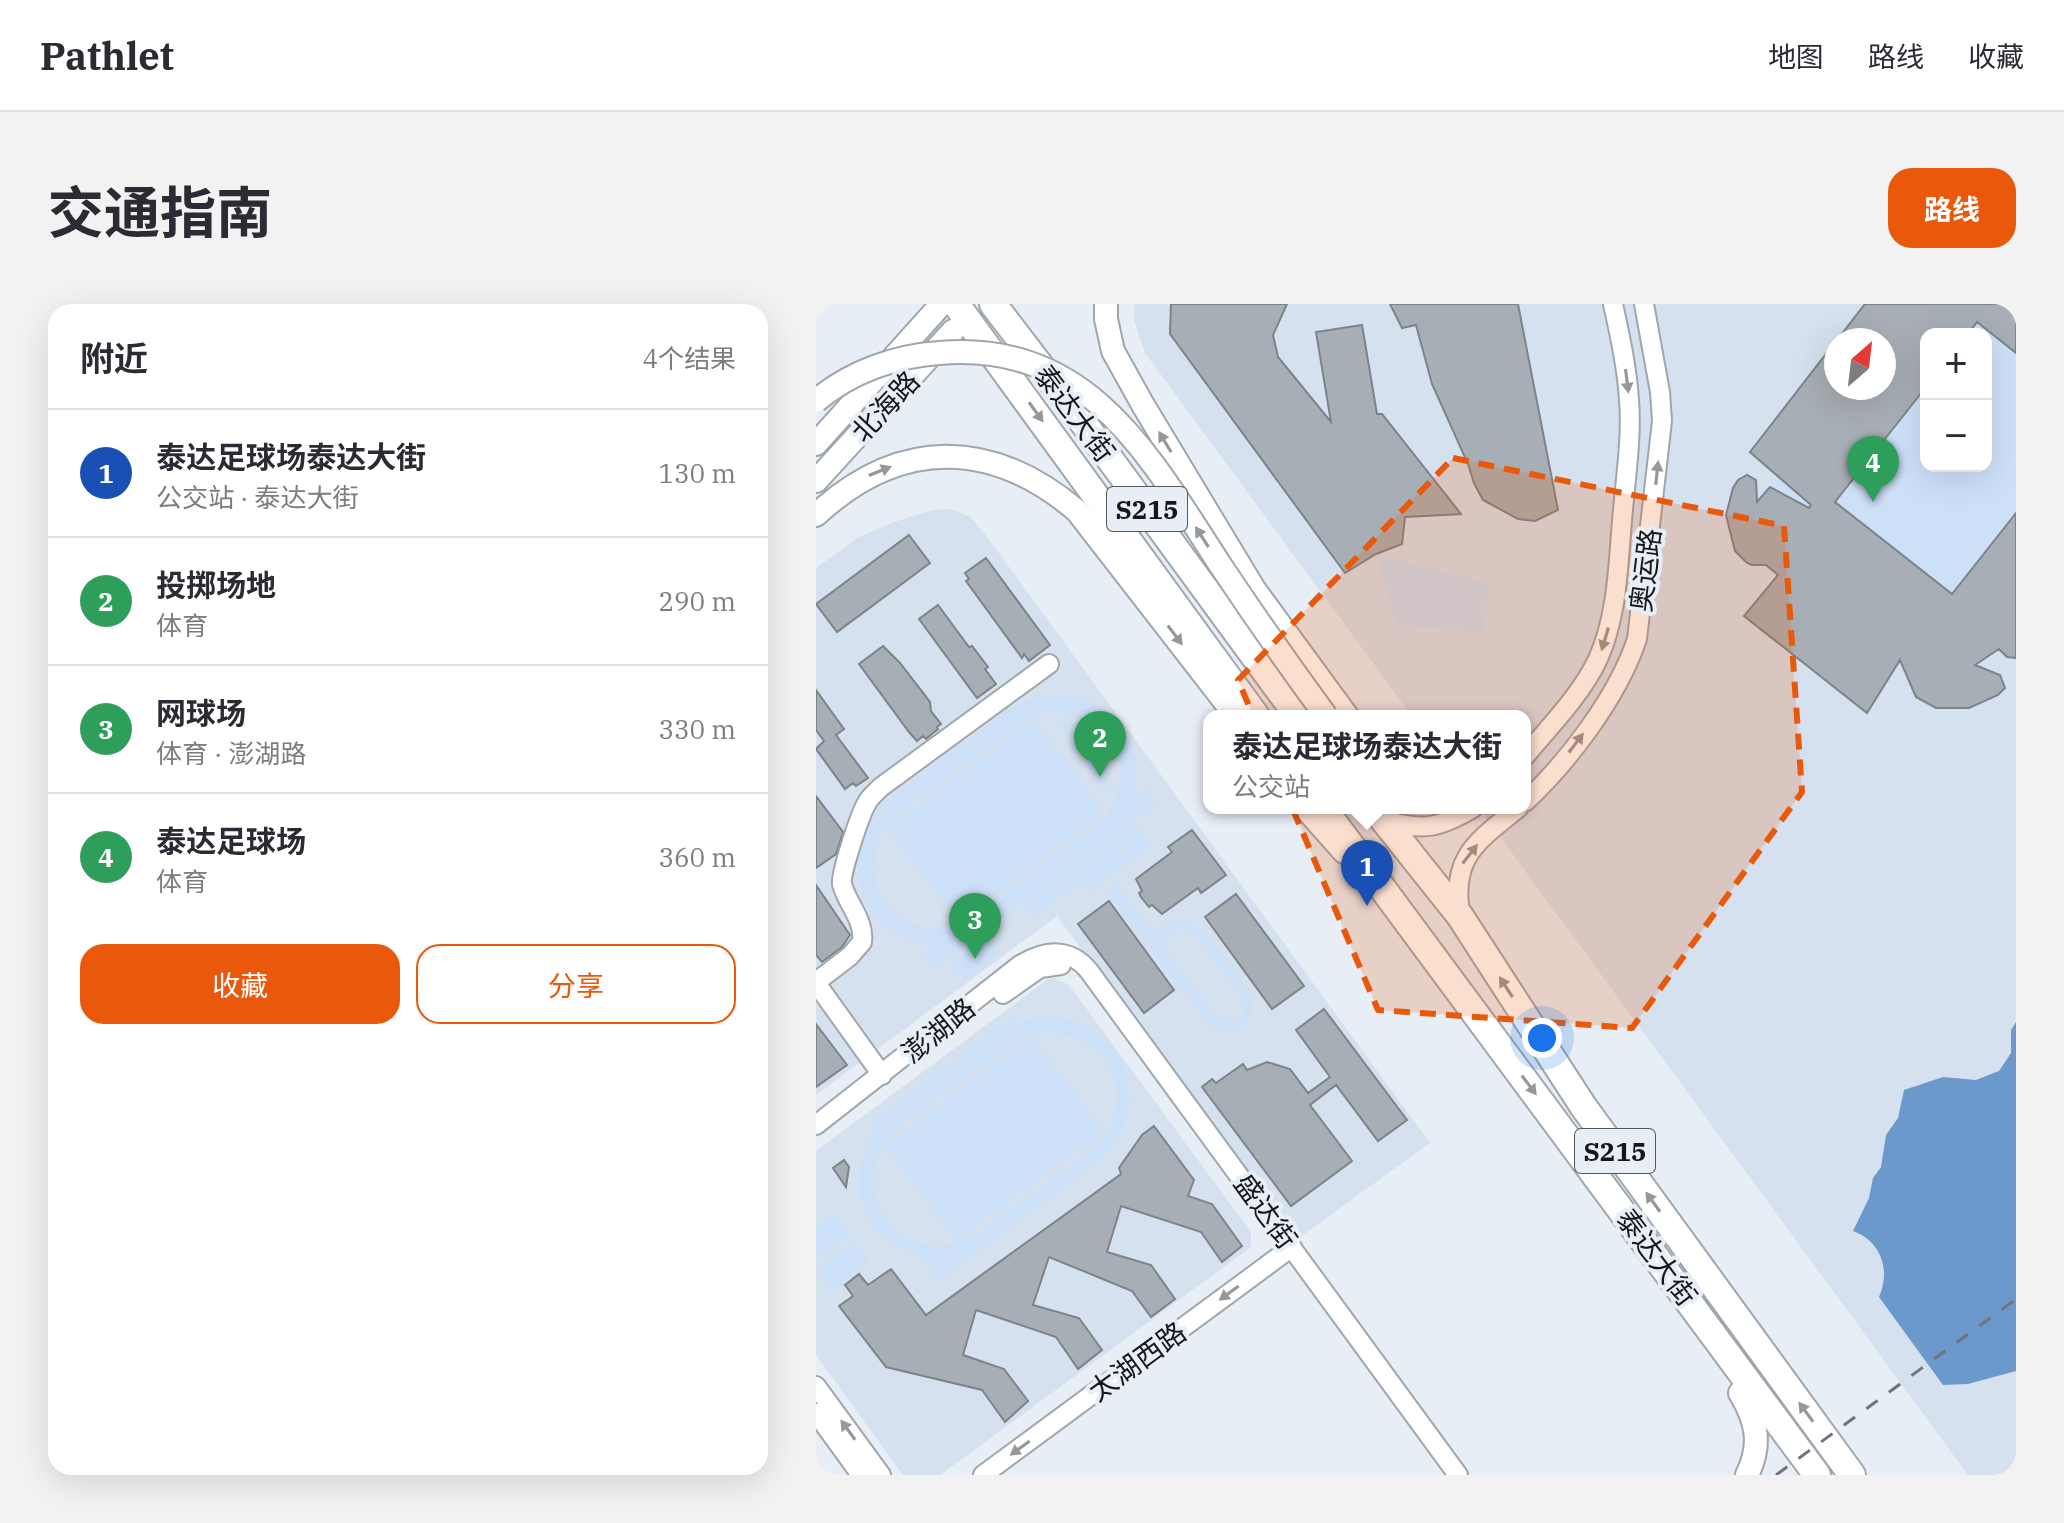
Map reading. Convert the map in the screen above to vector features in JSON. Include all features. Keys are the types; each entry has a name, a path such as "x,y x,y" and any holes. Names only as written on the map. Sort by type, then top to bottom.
{"highway":[{"name":"泰达大街","path":"993,304 1294,710"},
{"name":"泰达大街","path":"947,306 1251,710"},
{"name":"泰达大街","path":"1327,814 1817,1475"},
{"name":"泰达大街","path":"1383,814 1460,916 1583,1106 1852,1475"},
{"path":"1652,1251 1682,1312 1740,1393"}],"main road":[{"path":"1106,304 1113,351 1143,405 1254,589 1343,710"},
{"name":"北海路","path":"816,444 947,306"},
{"name":"北海路","path":"816,481 953,331"},
{"path":"816,401 846,380 880,365 921,354 947,352 987,354 1017,360 1071,383 1113,415 1145,451 1258,623 1322,710"},
{"path":"816,515 854,483 887,467 909,461 931,457 970,458 1025,474 1077,511 1231,710"},
{"path":"1310,814 1399,911"},
{"path":"1740,1393 1757,1432 1754,1460 1747,1475"}],"street":[{"name":"奥运路","path":"1531,749 1572,699 1596,663 1612,615 1629,414 1624,359 1613,304"},
{"name":"奥运路","path":"1531,795 1577,743 1599,711 1629,661 1637,639 1662,421 1658,378 1644,304"},
{"path":"882,1075 816,982 850,956 862,942 861,925 841,880 845,860 867,802 881,787 1049,664"},
{"path":"1388,814 1420,828 1441,825 1462,814"},
{"path":"1460,916 1457,894 1464,858 1512,814"},
{"name":"澎湖路","path":"816,1125 1020,965 1043,954 1065,959"},
{"name":"澎湖路","path":"816,1140 1017,982 1040,968 1065,959"},
{"name":"盛达街","path":"1065,959 1458,1475"},
{"name":"盛达街","path":"1289,1250 1448,1475"},
{"name":"太湖西路","path":"983,1475 1289,1250"},
{"path":"816,1386 881,1475"},
{"path":"816,1413 861,1475"}],"highlighted area":[{"path":"1453,458 1784,526 1802,792 1632,1028 1378,1010 1238,680"}],"shaded area":[{"path":"1135,304 2016,304 2016,1475 1968,1475 1483,814 1531,814 1531,710 1408,710 1145,353 1134,321"},
{"path":"1865,304 2016,304 2016,658 2007,657 1999,649 1985,658 1985,668 2000,675 2005,688 1975,706 1951,709 1928,704 1918,698 1909,682 1907,651 1867,713 1744,616 1777,575 1766,565 1753,565 1742,560 1730,538 1729,508 1738,483 1747,475 1756,480 1757,489 1768,489 1778,477 1750,452 1824,356 1824,400 1896,400 1896,328 1846,328"},
{"path":"951,509 969,516 985,534 1430,1143 1296,1240 1057,916 816,1095 816,568 857,538 894,522 933,510"},
{"path":"1376,554 1488,582 1484,633 1397,625"},
{"path":"1067,694 1085,699 1113,717 1131,744 1137,777 1135,795 1147,788 1158,803 932,970 921,955 932,946 885,928 869,909 860,890 856,861 867,823 886,801 1015,706 1035,697","holes":["1040,713 1083,719 1099,728 1111,741 1118,757 1120,775 1116,795 1106,817 965,922 949,927 925,927 901,917 890,908 877,886 875,860 882,835 893,819 1022,722"]},
{"path":"1035,719 1104,812 957,921 888,828"},
{"path":"1058,722 1090,737 1075,754"},
{"path":"1102,755 1108,790 1082,764"},
{"path":"1135,823 1153,846 1134,860 1117,837"},
{"path":"1114,839 1131,862 1090,892 1073,869"},
{"path":"1071,870 1080,882 1032,918 1023,905"},
{"path":"1117,884 1157,937 1167,922 1179,918 1206,936 1249,994 1252,1004 1248,1020 1235,1030 1227,1031 1209,1025 1108,891","holes":["1184,928 1194,934 1242,998 1243,1013 1234,1021 1226,1022 1215,1016 1168,953 1167,940 1175,929"]},
{"path":"986,937 999,954 964,980 951,963"},
{"path":"1056,978 1069,985 1251,1232 1251,1247 940,1475 903,1475 816,1355 816,1151 1048,979"},
{"path":"1014,1015 1018,1021 874,1127 870,1122"},
{"path":"1048,1016 1075,1021 1097,1033 1114,1049 1125,1069 1130,1092 1128,1115 1118,1138 1101,1160 938,1282 919,1257 886,1239 872,1223 860,1194 859,1179 865,1149 882,1123 1016,1025","holes":["1045,1033 1069,1037 1089,1046 1104,1059 1114,1076 1118,1094 1115,1113 1106,1133 1089,1152 964,1241 933,1246 911,1241 894,1229 882,1212 875,1192 874,1170 881,1149 895,1129 1016,1041"]},
{"path":"1032,1036 1104,1131 956,1241 884,1145"},
{"path":"834,1213 850,1234 816,1259 816,1227"},
{"path":"854,1241 870,1261 831,1290 816,1269"}],"water":[{"path":"2016,1022 2016,1371 1968,1384 1943,1385 1879,1297 1884,1277 1877,1249 1853,1231 1869,1198 1873,1178 1881,1167 1886,1135 1898,1118 1904,1090 1943,1077 1976,1080 1999,1071 2011,1053 2011,1030"}],"building":[{"path":"1171,304 1287,304 1273,335 1278,357 1331,422 1316,332 1362,325 1377,414 1382,414 1461,514 1405,517 1402,544 1376,554 1345,573 1170,334"},
{"path":"1390,304 1518,304 1558,510 1535,521 1518,519 1483,500 1432,384 1416,325 1402,328"},
{"path":"1865,304 2016,304 2016,353 1992,334 1992,328 1985,328 1977,322 1972,328 1920,328 1920,395 1835,502 1952,594 2016,513 2016,658 2007,657 1999,649 1975,665 2000,675 2005,688 1998,695 1969,708 1936,708 1916,697 1900,660 1867,713 1744,616 1778,575 1766,565 1747,563 1735,551 1726,515 1733,488 1738,480 1747,475 1756,480 1757,502 1770,487 1809,508 1811,505 1750,452 1824,356 1824,400 1896,400 1896,328 1846,328"},
{"path":"909,535 930,563 837,632 816,604"},
{"path":"986,558 1050,645 1029,661 1024,654 1022,658 966,581 969,579 965,573"},
{"path":"938,605 988,667 985,669 996,684 977,698 919,619"},
{"path":"883,646 930,702 931,711 941,724 926,739 923,736 917,741 859,664"},
{"path":"816,690 844,729 836,735 868,778 856,786 853,783 845,789 816,749 824,741 816,730"},
{"path":"816,796 843,832 836,854 816,868"},
{"path":"1192,830 1226,875 1201,893 1198,888 1162,914 1152,905 1149,907 1141,897 1139,893 1142,891 1136,879 1172,852 1168,847"},
{"path":"816,885 850,935 842,947 822,962 816,955"},
{"path":"1236,894 1304,986 1272,1009 1205,917"},
{"path":"1109,901 1174,990 1144,1013 1078,924"},
{"path":"1324,1009 1407,1120 1378,1141 1336,1085 1310,1105 1352,1161 1291,1206 1202,1087 1212,1079 1216,1083 1243,1064 1247,1070 1267,1062 1290,1069 1308,1093 1330,1077 1296,1030"},
{"path":"816,1024 847,1065 816,1087"},
{"path":"1154,1126 1194,1180 1188,1196 1212,1204 1242,1246 1222,1262 1201,1232 1121,1206 1107,1252 1151,1265 1175,1299 1151,1317 1132,1291 1049,1257 1033,1305 1079,1318 1102,1350 1078,1369 1056,1337 976,1310 963,1355 1004,1369 1028,1401 1005,1422 982,1390 886,1367 839,1306 853,1296 845,1285 859,1274 868,1285 891,1269 926,1315 1121,1174 1119,1168 1142,1135"},
{"path":"844,1160 849,1167 846,1187 833,1168"}],"railway":[{"path":"1776,1475 2016,1299"}],"place":[{"name":"泰达足球场","path":"1873,502"},
{"name":"投掷场地","path":"1100,777"},
{"name":"泰达足球场泰达大街","path":"1367,906"},
{"name":"网球场","path":"975,959"}]}
